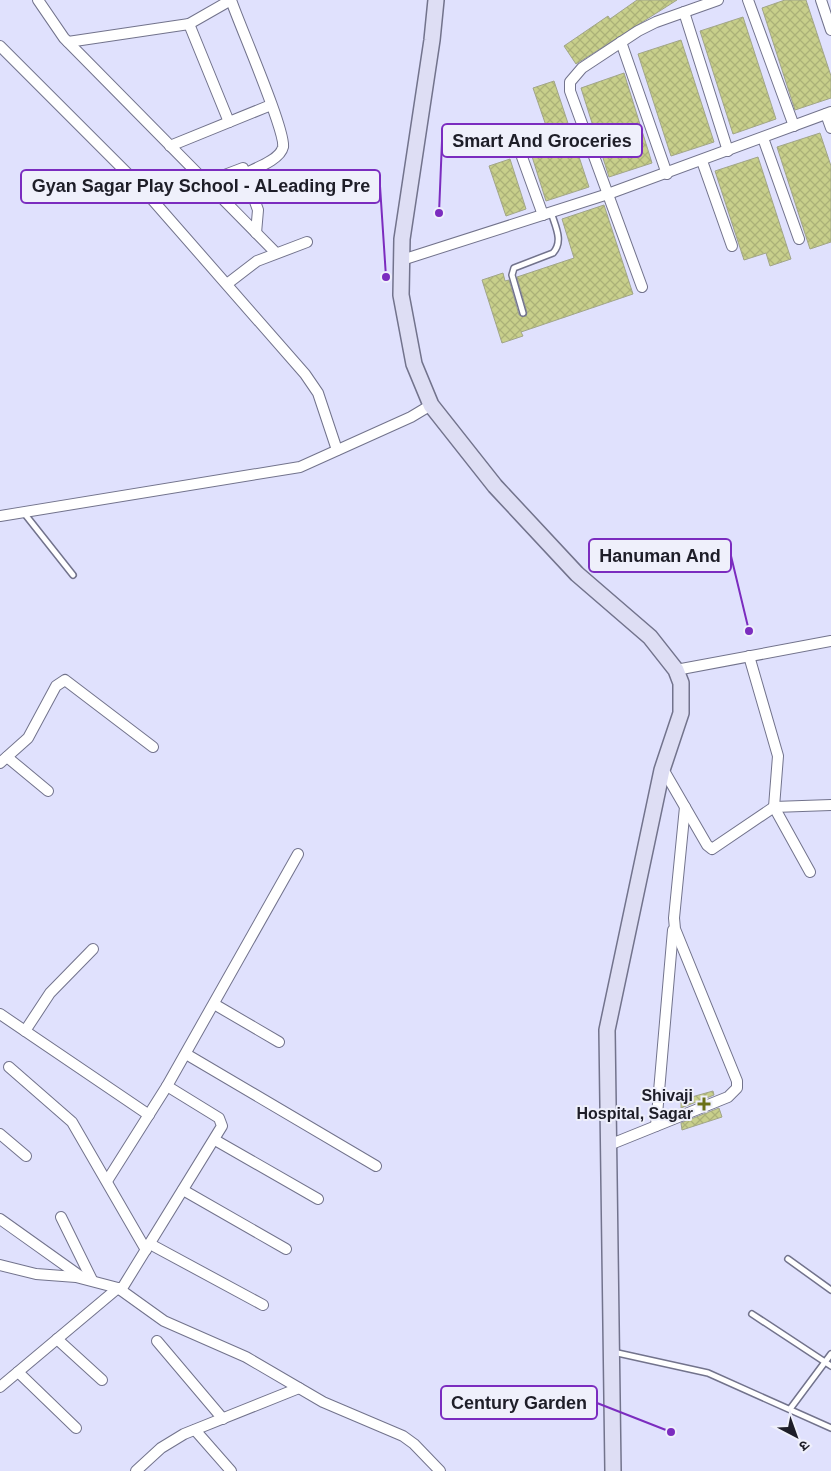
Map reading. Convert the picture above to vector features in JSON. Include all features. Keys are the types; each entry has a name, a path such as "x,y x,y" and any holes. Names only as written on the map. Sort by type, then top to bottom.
{"main road":[{"path":"436,0 432,40 402,239 401,295 414,364 431,405 495,486 577,574 650,637 676,670 681,683 681,714 663,769 607,1030 614,1471"}],"street":[{"path":"38,0 48,17 68,42 276,253"},
{"path":"68,42 189,24 231,0 271,105 283,148 276,157 246,173"},
{"path":"642,287 570,91 570,82 582,68 656,22 718,0"},
{"path":"748,0 794,126"},
{"path":"821,0 831,30"},
{"path":"684,12 728,151"},
{"path":"189,24 229,122"},
{"path":"621,42 667,174"},
{"path":"0,46 143,189 313,384 337,450"},
{"path":"170,146 271,105"},
{"path":"402,260 667,174 828,113 831,128"},
{"path":"763,138 799,239"},
{"path":"522,157 547,214"},
{"path":"702,161 732,246"},
{"path":"206,182 243,168 258,210 256,233"},
{"path":"227,284 257,261 307,242"},
{"path":"0,516 292,469 411,417 431,405"},
{"path":"676,670 831,641"},
{"path":"749,656 778,756 774,807 810,872"},
{"path":"48,791 4,760 28,738 56,686 65,680 152,747"},
{"path":"663,769 707,845 712,849 774,807 831,805"},
{"path":"656,1126 685,807"},
{"path":"107,1181 186,1054 298,854"},
{"path":"608,1145 728,1097 737,1088 737,1081 679,941 674,921"},
{"path":"25,1031 50,993 93,949"},
{"path":"214,1004 279,1042"},
{"path":"0,1014 149,1115"},
{"path":"186,1054 376,1166"},
{"path":"9,1067 72,1122 148,1247 263,1305"},
{"path":"0,1387 119,1289 148,1247 215,1140 222,1126 219,1118 167,1086"},
{"path":"0,1134 26,1156"},
{"path":"215,1140 318,1199"},
{"path":"183,1190 286,1249"},
{"path":"61,1217 87,1279"},
{"path":"0,1219 87,1279"},
{"path":"0,1265 36,1274 87,1279 119,1289 159,1319 246,1357 323,1402 403,1436 414,1444 440,1471"},
{"path":"57,1339 102,1380"},
{"path":"157,1341 223,1418"},
{"path":"18,1372 76,1428"},
{"path":"136,1471 172,1440 299,1388"},
{"path":"195,1430 231,1471"}],"lane":[{"path":"523,313 512,275 514,268 554,253 558,248 560,241 547,214"},
{"path":"23,512 73,575"},
{"path":"788,1259 831,1290"},
{"path":"752,1314 831,1366"},
{"path":"612,1352 708,1373 831,1428"},
{"path":"790,1409 831,1354"}],"building":[{"path":"637,0 677,0 576,64 564,46 608,16 610,19"},
{"path":"785,0 806,0 831,76 831,98 795,110 762,8"},
{"path":"743,17 776,119 733,134 700,31"},
{"path":"681,40 714,142 671,156 638,54"},
{"path":"624,73 652,163 609,177 581,88"},
{"path":"554,81 589,187 546,201 530,150 552,143 533,88"},
{"path":"820,133 831,166 831,242 810,249 777,147"},
{"path":"758,157 791,259 770,266 766,253 744,260 715,171"},
{"path":"510,159 526,209 506,216 489,166"},
{"path":"604,205 633,294 521,332 523,336 502,343 482,280 503,273 505,281 509,280 519,315 526,316 527,312 517,277 574,258 562,219"},
{"path":"713,1091 714,1095 681,1108 681,1100"},
{"path":"719,1108 722,1117 682,1130 681,1123"}],"place":[{"name":"Smart And Groceries","path":"439,213"},
{"name":"Gyan Sagar Play School - ALeading Pre","path":"386,277"},
{"name":"Hanuman And","path":"749,631"},
{"name":"Shivaji Hospital, Sagar","path":"704,1104"},
{"name":"Century Garden","path":"671,1432"}]}
